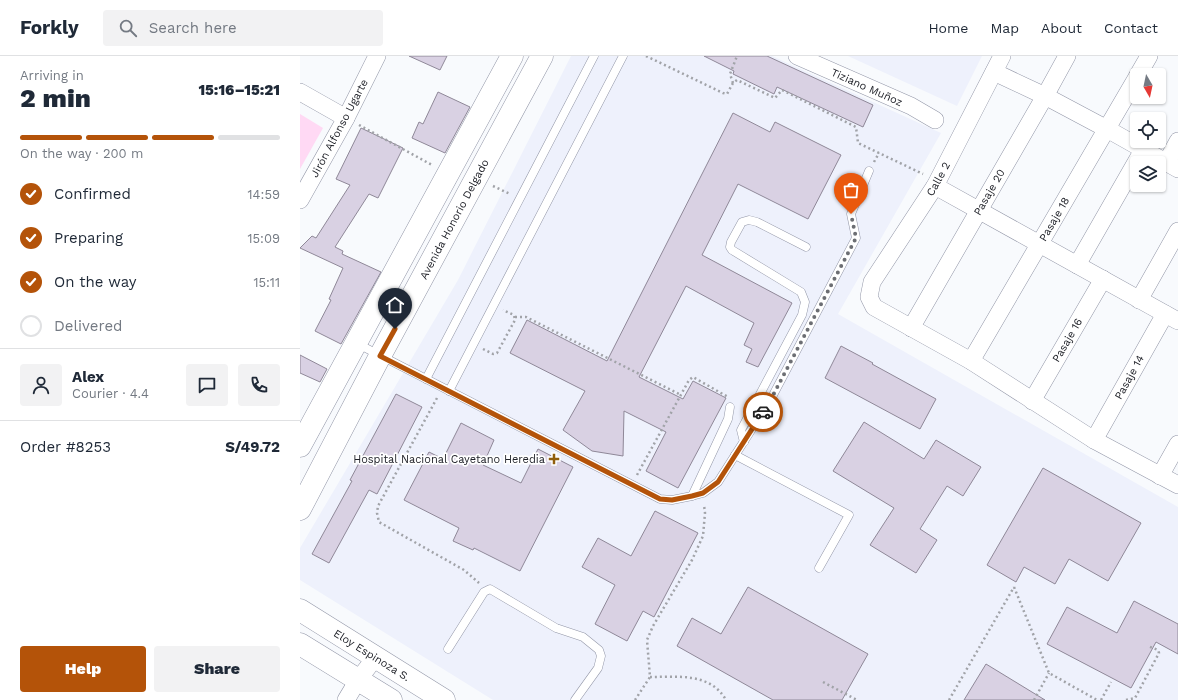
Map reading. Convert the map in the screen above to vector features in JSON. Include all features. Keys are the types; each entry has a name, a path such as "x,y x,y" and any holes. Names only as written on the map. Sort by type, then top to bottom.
{"street":[{"name":"Jirón Alfonso Ugarte","path":"300,200 346,118 377,56"},
{"path":"300,446 512,56"},
{"name":"Avenida Honorio Delgado","path":"300,509 380,356 542,56"},
{"name":"Tiziano Muñoz","path":"797,56 911,106 935,120"},
{"name":"Calle 2","path":"911,328 874,307 869,297 872,282 936,183 1002,56"},
{"name":"Pasaje 20","path":"911,328 1067,56"},
{"name":"Pasaje 18","path":"1142,68 1149,56"},
{"path":"994,72 1045,96 1172,166 1178,141"},
{"name":"Pasaje 18","path":"971,361 1130,90"},
{"path":"300,92 346,118"},
{"path":"1077,265 1143,150"},
{"path":"936,183 979,210 1171,318"},
{"path":"1139,300 1178,231"},
{"name":"Pasaje 16","path":"1032,401 1103,279"},
{"name":"Pasaje 14","path":"1094,440 1171,318"},
{"path":"911,328 971,361 1094,440 1178,486"},
{"path":"1160,476 1178,444"},
{"name":"Eloy Espinoza S.","path":"300,610 444,700"},
{"path":"300,644 391,700"},
{"path":"346,700 358,680 375,658"}],"lane":[{"path":"426,379 594,56"},
{"path":"446,390 473,344 623,56"},
{"path":"356,343 660,499 672,500 703,493 718,482 771,399 856,238 851,214 869,171"},
{"path":"744,442 741,430 802,315 805,302 801,292 732,250 730,246 731,242 742,222 749,220 757,222 806,247"},
{"path":"692,496 728,419 730,407"},
{"path":"735,455 849,515 819,568"},
{"path":"448,649 484,592 490,589 556,628 583,637 599,650 601,656 598,668 575,700"}],"path":[{"path":"646,56 723,93 727,94 733,83 737,80 775,98 782,90 856,128 858,143 936,183"},
{"path":"733,83 730,74 737,56"},
{"path":"346,118 448,174"},
{"path":"493,306 514,315 515,317 526,317 681,395"},
{"path":"473,344 493,354 497,353 515,317"},
{"path":"632,485 689,380 693,378 728,395 730,407"},
{"path":"446,390 378,506 377,513 379,522 464,570 486,590"},
{"path":"635,700 650,677 647,640 653,626 692,560 703,536 705,513 703,493"},
{"path":"949,700 1014,587 1049,673 1098,700"},
{"path":"1126,700 1135,698 1159,653 1158,650 1148,646"},
{"path":"1034,700 1049,673"},
{"path":"650,677 681,677 706,681 715,687 726,700"},
{"path":"823,682 857,700"},
{"path":"1101,700 1111,682"}],"shaded area":[{"name":"Hospital Nacional Cayetano Heredia","path":"571,56 772,56 941,133 838,314 1178,507 1178,700 493,700 300,580 300,548 458,280"},
{"path":"848,56 982,56 957,106"},
{"path":"300,114 323,128 300,169"}],"building":[{"path":"409,56 447,56 440,70"},
{"path":"704,56 767,56 873,105 863,127 777,87 774,94 733,74 734,71"},
{"path":"438,92 470,107 445,153 412,138 419,122 423,124"},
{"path":"733,113 770,132 775,122 841,155 808,219 738,184 702,255 792,303 758,367 746,362 752,349 744,345 754,323 686,286 639,377 683,399 693,381 726,398 678,488 646,471 666,432 624,411 623,456 592,451 563,430 585,391 510,353 527,320 607,361"},
{"path":"361,128 403,148 378,198 369,194 335,247 343,251 342,254 381,272 341,344 315,331 331,300 329,299 343,268 300,248 312,236 316,238 350,185 336,179"},
{"path":"841,346 936,399 920,429 825,378"},
{"path":"300,355 327,369 320,382 300,373"},
{"path":"396,394 422,407 377,494 369,490 329,563 312,554 352,481 350,480"},
{"path":"864,422 924,459 936,440 981,467 963,496 947,486 920,529 937,540 916,573 870,545 894,508 833,471"},
{"path":"461,423 494,440 483,465 521,483 538,449 573,467 520,571 474,548 473,550 453,541 459,528 404,500 429,452 443,459"},
{"path":"1043,468 1141,523 1108,581 1069,559 1055,584 1024,567 1016,582 987,565"},
{"path":"655,511 698,533 654,617 643,611 627,641 595,624 615,585 582,567 598,538 631,556"},
{"path":"748,587 868,654 842,700 773,700 677,646 692,618 721,634"},
{"path":"1134,601 1178,624 1178,654 1156,642 1131,688 1047,644 1067,607 1117,633"},
{"path":"986,664 1045,700 964,700"}],"way so far":[{"path":"763,412 856,238 851,214"}],"place":[{"name":"Hospital Nacional Cayetano Heredia","path":"554,459"}],"route":[{"path":"395,329 380,356 660,499 672,500 692,496 703,493 711,488 718,482 763,412"}]}
